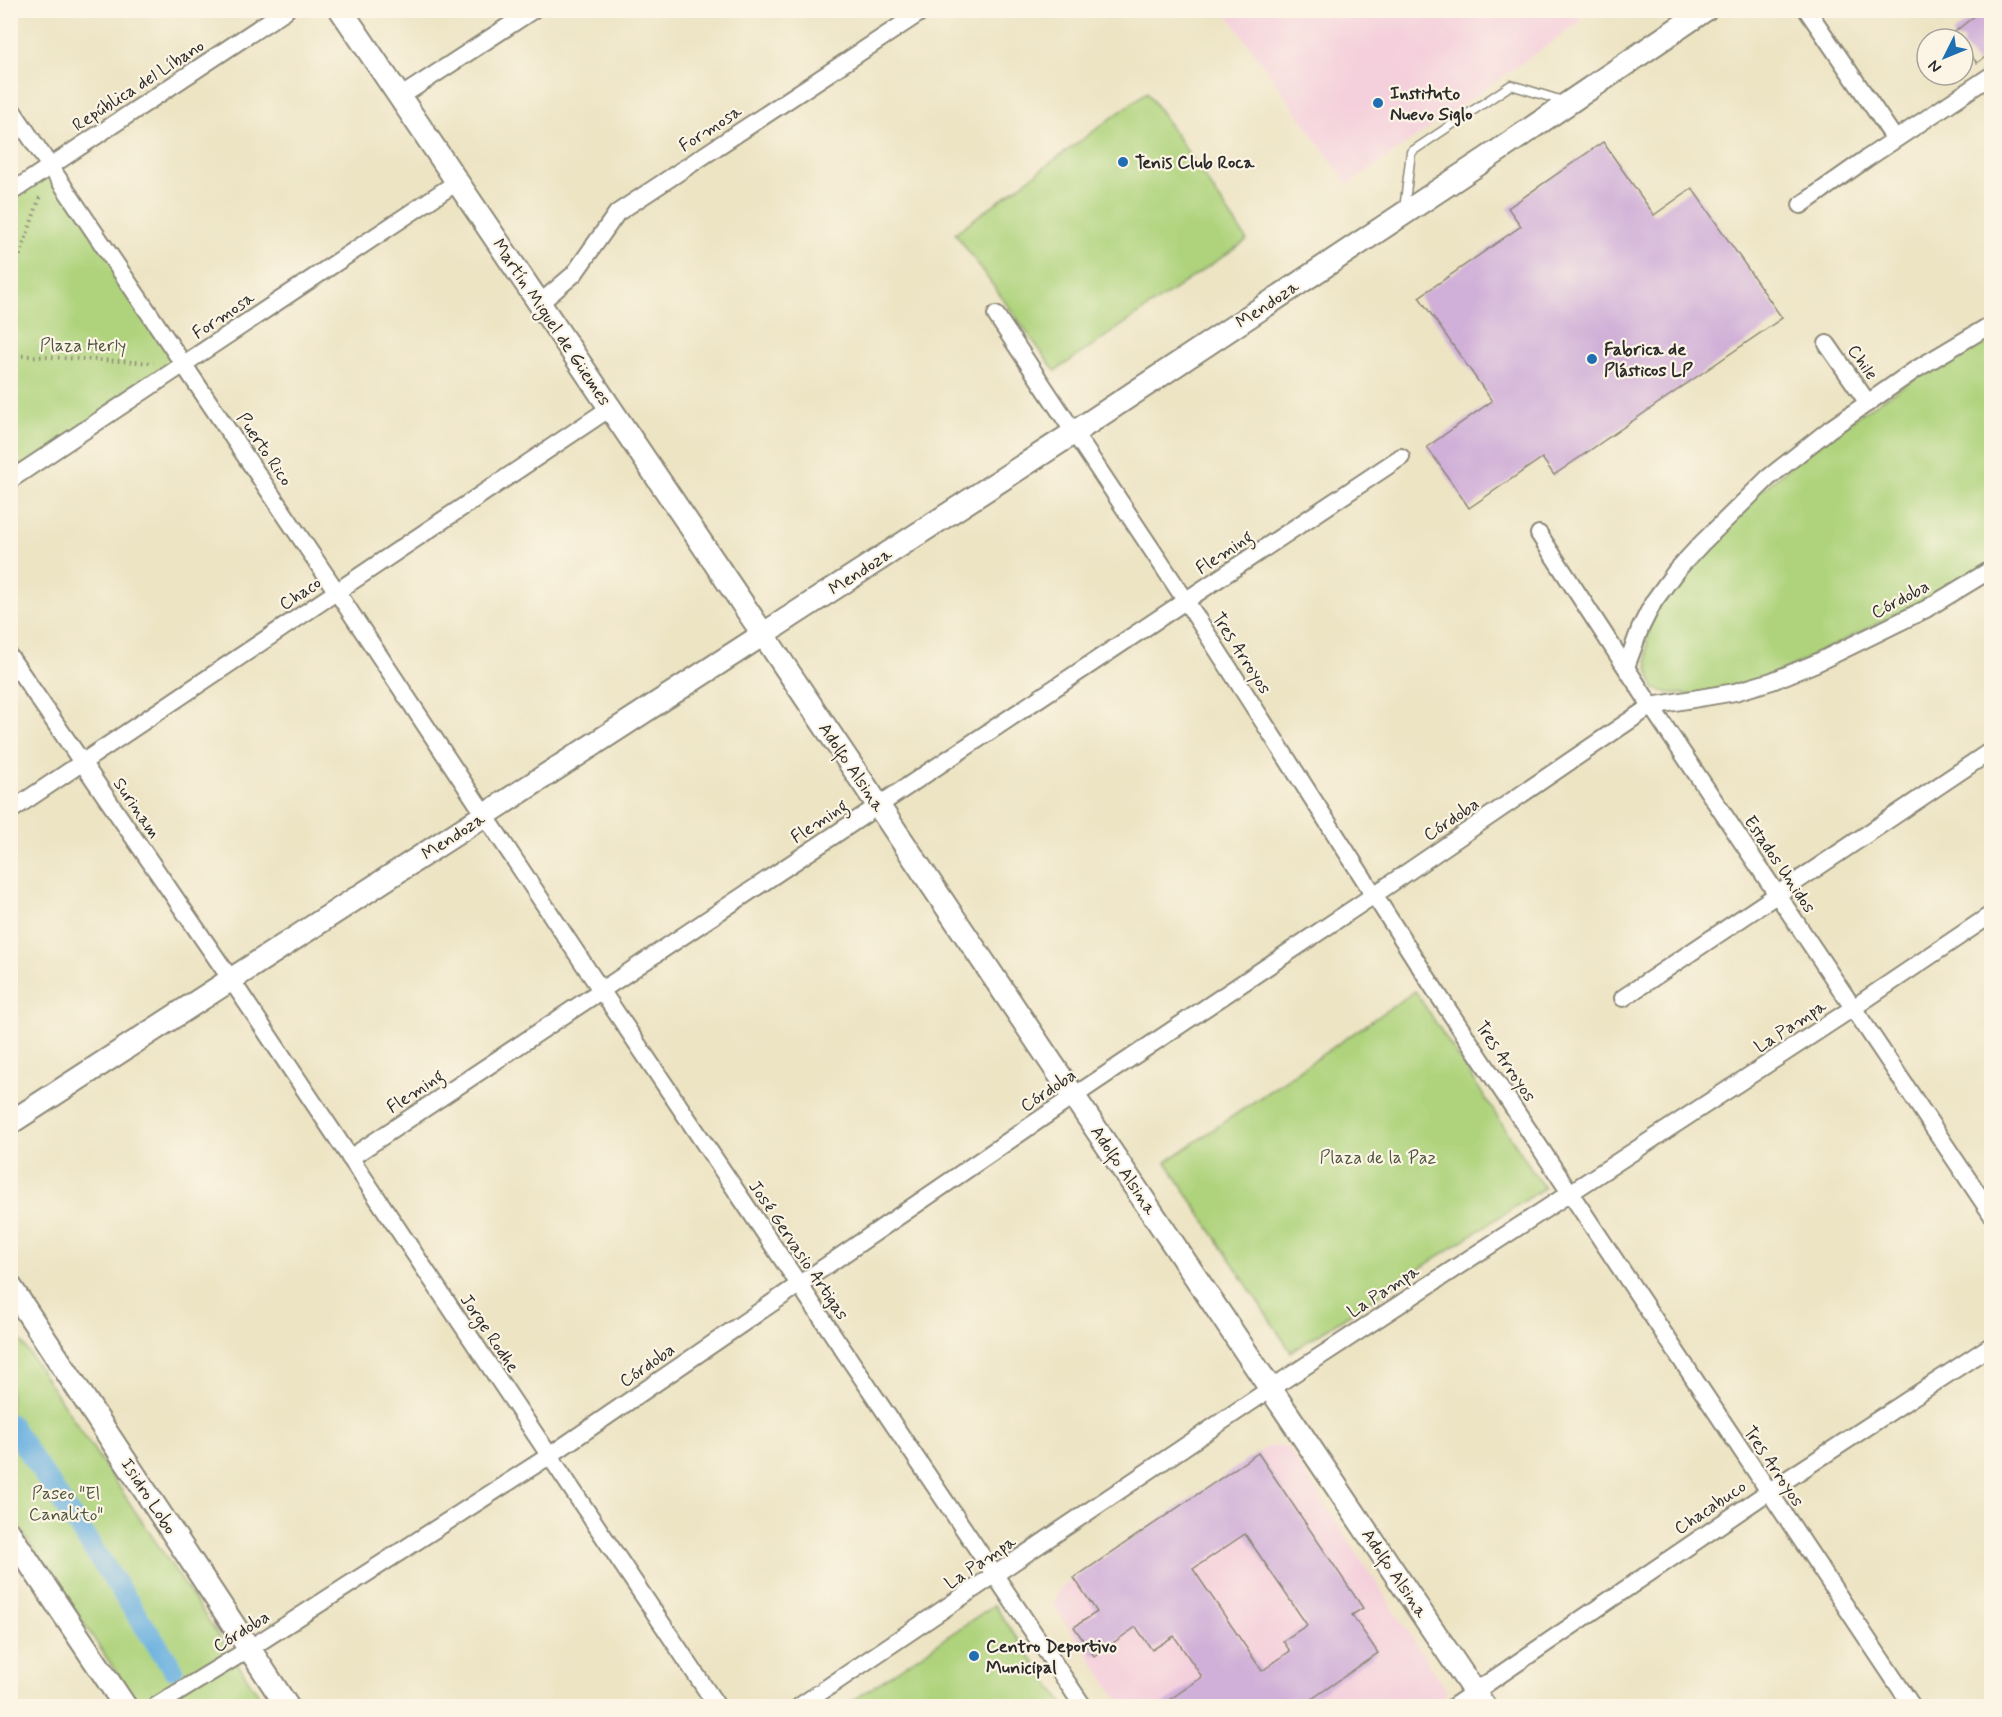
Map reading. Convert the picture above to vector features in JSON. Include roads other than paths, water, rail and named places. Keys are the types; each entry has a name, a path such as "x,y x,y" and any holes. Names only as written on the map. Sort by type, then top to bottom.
{"main road":[{"name":"Martín Miguel de Güemes","path":"341,10 763,634"},
{"name":"Mendoza","path":"10,1123 1075,432 1705,10"},
{"name":"Adolfo Alsina","path":"763,634 1479,1700"},
{"name":"Isidro Lobo","path":"10,1286 287,1707"},
{"path":"10,1534 125,1707"}],"street":[{"name":"República del Líbano","path":"10,193 286,10"},
{"path":"400,97 532,10"},
{"name":"Formosa","path":"540,303 574,274 617,213 924,10"},
{"path":"1807,10 1895,139"},
{"path":"1801,205 1992,75"},
{"name":"Puerto Rico","path":"10,107 486,814"},
{"name":"Formosa","path":"10,480 457,182"},
{"name":"Tres Arroyos","path":"996,315 1186,601 1374,896 1912,1707"},
{"path":"1626,668 1640,629 1654,601 1676,571 1768,478 1830,429 1915,370 1992,324"},
{"name":"Chile","path":"1827,344 1868,403"},
{"name":"Chaco","path":"10,811 610,408"},
{"name":"Fleming","path":"350,1158 1401,457"},
{"name":"Estados Unidos","path":"1539,534 1651,706 1992,1215"},
{"name":"Córdoba","path":"156,1707 549,1456 1074,1096 1374,896 1651,706 1736,692 1772,681 1815,663 1926,609 1990,574"},
{"name":"Surinam","path":"10,657 232,981"},
{"path":"1623,998 1992,750"},
{"name":"José Gervasio Artigas","path":"486,814 601,990 1083,1707"},
{"name":"La Pampa","path":"800,1707 1270,1389 1853,1008 1992,914"},
{"name":"Jorge Rodhe","path":"232,981 717,1707"},
{"name":"Chacabuco","path":"1454,1707 1479,1700 1768,1492 1992,1345"}],"lane":[{"path":"1403,213 1411,152 1511,85 1569,103"}],"waterway":[{"path":"10,1424 173,1669"}],"place":[{"name":"Instituto Nuevo Siglo","path":"1378,103"},
{"name":"Tenis Club Roca","path":"1123,162"},
{"name":"Fabrica de Plásticos LP","path":"1592,359"},
{"name":"Centro Deportivo Municipal","path":"974,1656"}],"park label":[{"name":"Plaza Herly","path":"83,345"},
{"name":"Plaza de la Paz","path":"1378,1157"},
{"name":"Paseo \"El Canalito\"","path":"66,1503"}]}
